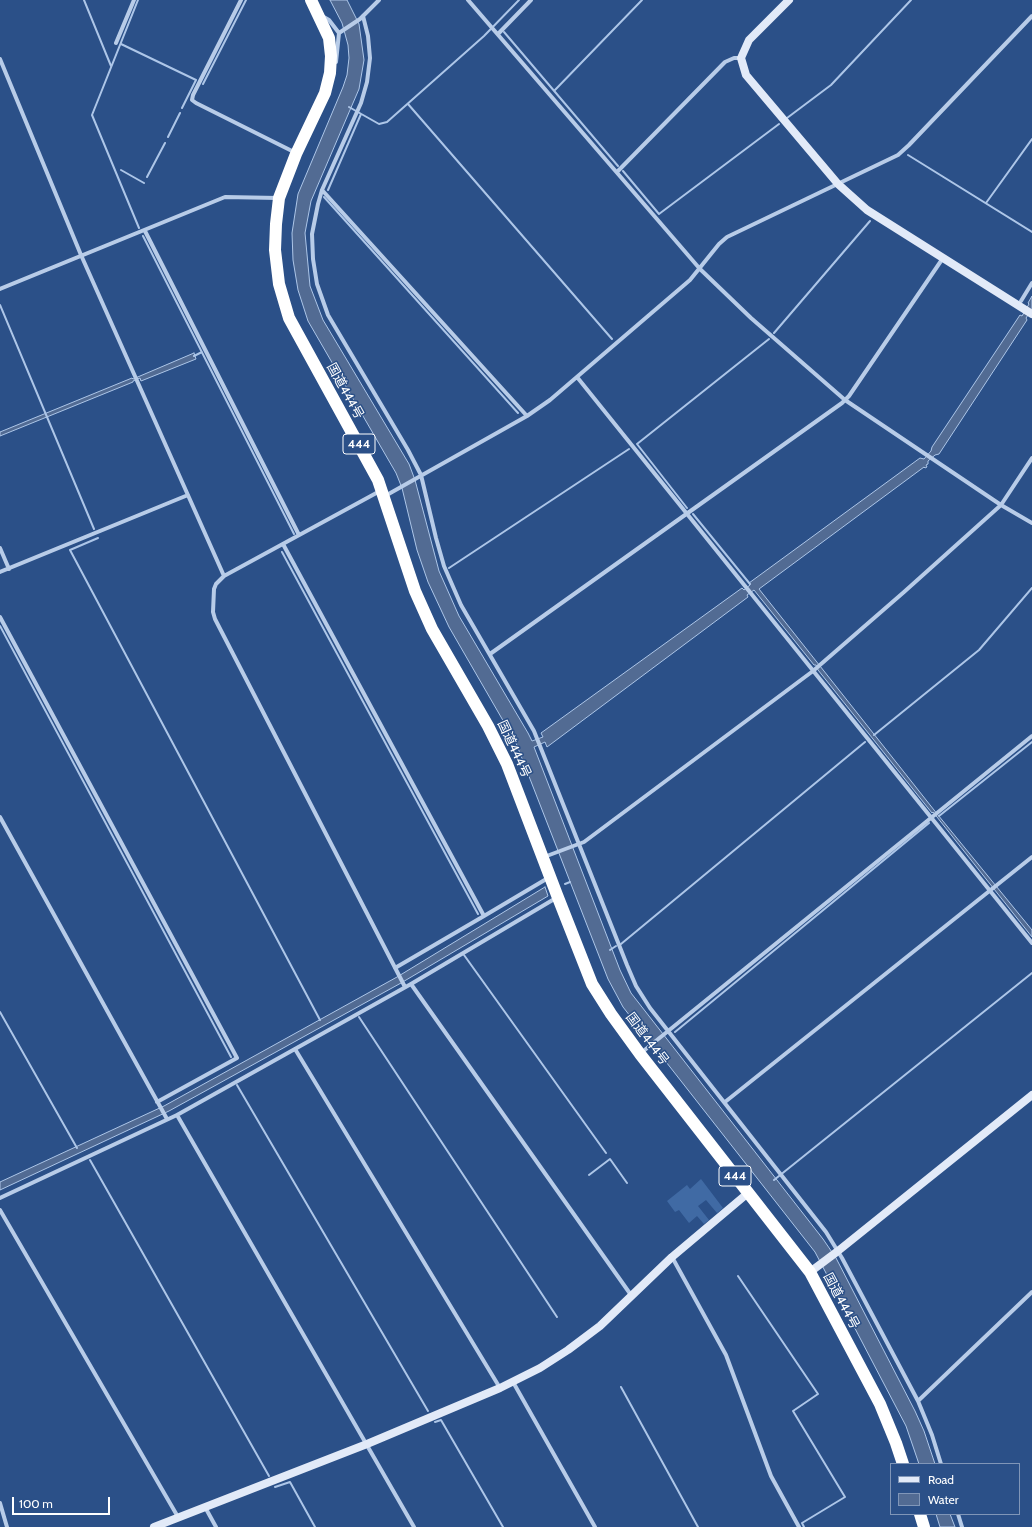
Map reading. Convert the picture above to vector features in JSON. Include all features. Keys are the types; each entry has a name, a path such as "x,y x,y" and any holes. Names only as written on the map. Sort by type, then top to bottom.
{"highway":[{"name":"国道444号","path":"311,0 328,38 331,56 330,73 325,93 296,154 279,198 275,250 279,284 289,318 378,480 415,591 432,629 488,726 549,855 551,879 592,984 611,1014 645,1050 748,1193 814,1269 880,1404 903,1463"},
{"path":"920,1515 924,1527"}],"street":[{"path":"116,44 134,0"},
{"path":"241,0 193,95 192,100 296,154"},
{"path":"330,73 336,62 340,32 362,17 378,0"},
{"path":"468,0 700,269 751,318 845,400 1001,505 1032,523"},
{"path":"498,34 532,0"},
{"path":"788,0 749,40 741,58 746,75 838,184 867,210 1022,304 1032,314"},
{"path":"318,14 329,20 340,32"},
{"path":"404,985 215,619 213,612 214,589 216,584 224,576 299,535 383,493 395,490 527,416 550,400 690,280 719,244 727,237 898,155 1032,16"},
{"path":"362,17 368,36 370,58 367,82 356,114 322,190 312,234 313,259 317,284 328,315 408,450 420,476 444,566 461,605 538,738 577,845 636,986 667,1032 725,1102 826,1232 918,1401 932,1435 941,1463"},
{"path":"617,172 725,62 734,58 741,58"},
{"path":"0,59 81,255 224,576"},
{"path":"322,190 527,416"},
{"path":"0,288 226,197 279,198"},
{"path":"145,230 299,535"},
{"path":"490,654 845,400 944,258"},
{"path":"1022,304 1032,283"},
{"path":"577,377 751,594 817,668 993,888 1032,944"},
{"path":"549,855 584,842 817,668 1001,505 1032,458"},
{"path":"0,572 188,495"},
{"path":"283,544 484,916"},
{"path":"0,548 9,569"},
{"path":"0,617 237,1058 158,1104"},
{"path":"645,1050 1032,736"},
{"path":"0,817 166,1118"},
{"path":"725,1102 1032,856"},
{"path":"395,968 551,879"},
{"path":"0,1198 166,1118 177,1115 295,1049 404,985 411,984 557,896"},
{"path":"411,984 632,1296"},
{"path":"295,1049 500,1388"},
{"path":"814,1269 1032,1095"},
{"path":"177,1115 414,1527"},
{"path":"154,1527 367,1444 500,1388 540,1368 568,1350 600,1326 672,1257 748,1193"},
{"path":"0,1210 178,1517"},
{"path":"672,1257 726,1355 771,1476 799,1527"},
{"path":"918,1401 1032,1292"},
{"path":"513,1382 595,1527"},
{"path":"0,1503 7,1527"},
{"path":"205,1507 216,1527"},
{"path":"958,1515 962,1527"}],"shaded area":[{"path":"701,1179 723,1208 717,1213 706,1200 698,1206 709,1220 704,1224 697,1216 689,1223 679,1210 675,1212 667,1201 687,1185 690,1189"}],"water":[{"path":"330,0 347,0 359,24 364,60 359,89 311,201 305,233 310,286 323,320 409,464 415,480 439,571 459,616 532,741 543,737 541,733 742,588 744,590 750,585 749,583 920,458 924,459 931,451 932,447 1020,315 1022,316 1032,296 1032,309 1026,318 1027,320 939,454 935,455 928,461 928,464 926,465 927,467 924,467 759,589 938,815 1032,930 1032,937 818,670 816,665 814,665 754,590 747,595 748,597 547,747 545,742 534,747 620,970 631,993 823,1239 836,1258 915,1411 924,1431 935,1463 919,1463 906,1426 815,1252 623,1007 608,979 516,743 449,627 428,582 417,550 402,488 396,473 308,321 298,290 293,260 292,233 298,194 347,75 349,58 348,45 342,23"},
{"path":"194,353 196,359 141,381 140,378 0,436 0,432"},
{"path":"545,887 548,896 401,983 169,1111 0,1190 0,1182 164,1106 397,977"},
{"path":"936,1515 950,1515 955,1527 940,1527"}],"waterway":[{"path":"84,0 111,66"},
{"path":"138,0 92,115 139,228"},
{"path":"203,84 246,0"},
{"path":"349,107 379,124 387,122 484,36 519,0"},
{"path":"554,91 642,0"},
{"path":"787,118 831,85 911,0"},
{"path":"504,32 618,166"},
{"path":"121,44 196,80 182,108"},
{"path":"408,104 612,339"},
{"path":"168,137 180,113"},
{"path":"328,190 361,114"},
{"path":"623,171 659,214 779,124"},
{"path":"986,203 1032,139"},
{"path":"147,177 165,143"},
{"path":"908,155 1032,232"},
{"path":"121,170 144,183"},
{"path":"324,197 518,413"},
{"path":"774,333 870,221"},
{"path":"143,236 294,534"},
{"path":"0,305 94,529"},
{"path":"687,508 637,444 769,339"},
{"path":"194,356 202,352"},
{"path":"449,568 629,449"},
{"path":"693,514 750,584"},
{"path":"98,538 70,550 320,1020"},
{"path":"282,552 478,914"},
{"path":"874,735 979,650 1032,588"},
{"path":"0,626 231,1057"},
{"path":"621,944 865,742"},
{"path":"939,816 1032,742"},
{"path":"675,1032 929,823"},
{"path":"565,884 570,882"},
{"path":"610,950 616,946"},
{"path":"464,955 606,1153"},
{"path":"774,1180 1032,973"},
{"path":"0,1012 77,1148"},
{"path":"359,1017 557,1317"},
{"path":"237,1085 428,1411"},
{"path":"589,1175 610,1159 627,1183"},
{"path":"90,1160 269,1476"},
{"path":"738,1276 818,1394 793,1411 845,1497 802,1523 804,1527"},
{"path":"621,1387 698,1527"},
{"path":"435,1422 441,1420 503,1527"},
{"path":"275,1487 290,1482 315,1527"}]}
